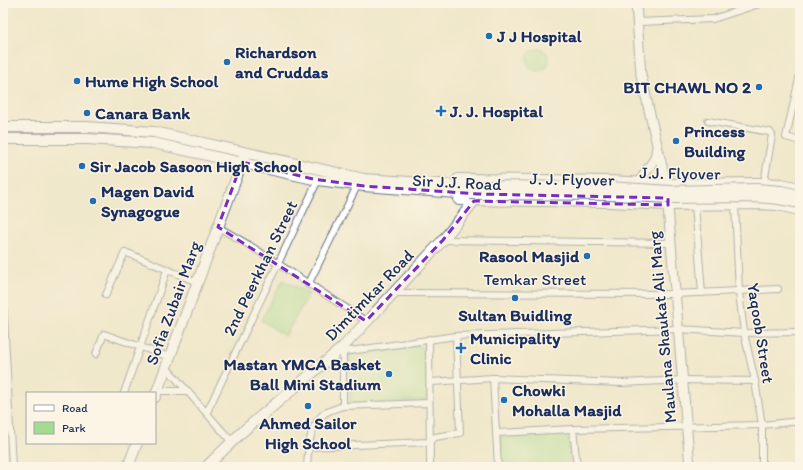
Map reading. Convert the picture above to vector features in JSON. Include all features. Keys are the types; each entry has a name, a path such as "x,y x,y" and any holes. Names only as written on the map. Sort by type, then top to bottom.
{"main road":[{"name":"Maulana Shaukat Ali Marg","path":"636,3 642,75 666,184 684,380 690,467"},
{"path":"3,127 87,127 154,132 315,168 344,173"},
{"path":"3,139 87,139 153,143 342,184"},
{"path":"639,182 655,158 658,144"},
{"name":"Sofia Zubair Marg","path":"156,394 246,152"},
{"name":"Sir J.J. Road","path":"344,173 365,172 479,180 639,182 666,184 764,183 800,188"},
{"name":"J.J. Flyover","path":"344,173 364,179 471,193 609,187 670,191 757,189 781,191 800,195"},
{"name":"Sir J.J. Road","path":"342,184 363,193 471,193 668,205 777,205 800,210"},
{"name":"J. J. Flyover","path":"342,184 471,193 609,195 670,198 756,197 780,199 800,203"},
{"name":"Dimtimkar Road","path":"206,467 232,442 343,350 366,321 395,293 443,240 471,193"},
{"path":"128,467 137,444"}],"street":[{"path":"638,22 713,19 762,3"},
{"path":"786,138 797,103 800,74"},
{"path":"708,121 770,132 772,135 786,138 800,139"},
{"path":"764,183 772,135"},
{"name":"2nd Peerkhan Street","path":"207,412 318,180"},
{"path":"308,285 355,190"},
{"name":"Yaqoob Street","path":"735,204 739,292 744,333 755,381 762,426 762,467"},
{"path":"695,205 702,293"},
{"path":"218,227 249,245 277,265 366,321"},
{"path":"443,240 671,244"},
{"path":"106,295 125,252 197,282"},
{"path":"124,392 168,270"},
{"name":"Temkar Street","path":"395,293 675,294 778,290"},
{"path":"3,298 12,467"},
{"path":"343,406 343,350 456,336 679,329 744,333 800,332"},
{"path":"96,354 104,334 140,347 168,362 188,391 232,442"},
{"path":"308,447 430,442 435,437 460,433 456,336"},
{"path":"429,339 431,382 429,404 430,467"},
{"path":"493,378 498,467"},
{"path":"431,382 458,379 493,378 622,383 684,380 755,381"},
{"path":"156,394 188,391"},
{"path":"307,467 308,447 316,423 325,413 343,406 429,404"},
{"path":"497,433 573,429 762,426 800,421"},
{"path":"573,429 577,467"}],"highlighted area":[{"path":"242,162 313,179 364,186 478,194 668,198 668,205 474,201 443,240 366,321 218,227"}],"green space":[{"path":"538,49 546,52 549,60 546,68 538,71 530,68 527,60 530,52"},
{"path":"283,280 309,294 285,336 261,320"},
{"name":"Mastan YMCA Basket Ball Mini Stadium","path":"417,345 426,351 428,357 429,383 426,400 350,405 349,351"},
{"path":"569,433 570,465 503,467 501,437"}],"place":[{"name":"J J Hospital","path":"489,36"},
{"name":"Richardson and Cruddas","path":"227,62"},
{"name":"Hume High School","path":"77,81"},
{"name":"BIT CHAWL NO 2","path":"759,87"},
{"name":"J. J. Hospital","path":"441,111"},
{"name":"Canara Bank","path":"87,113"},
{"name":"Princess Building","path":"676,141"},
{"name":"Sir Jacob Sasoon High School","path":"82,166"},
{"name":"Magen David Synagogue","path":"93,201"},
{"name":"Rasool Masjid","path":"587,256"},
{"name":"Sultan Buidling","path":"515,298"},
{"name":"Municipality Clinic","path":"461,348"},
{"name":"Mastan YMCA Basket Ball Mini Stadium","path":"389,374"},
{"name":"Chowki Mohalla Masjid","path":"504,400"},
{"name":"Ahmed Sailor High School","path":"308,406"}]}
